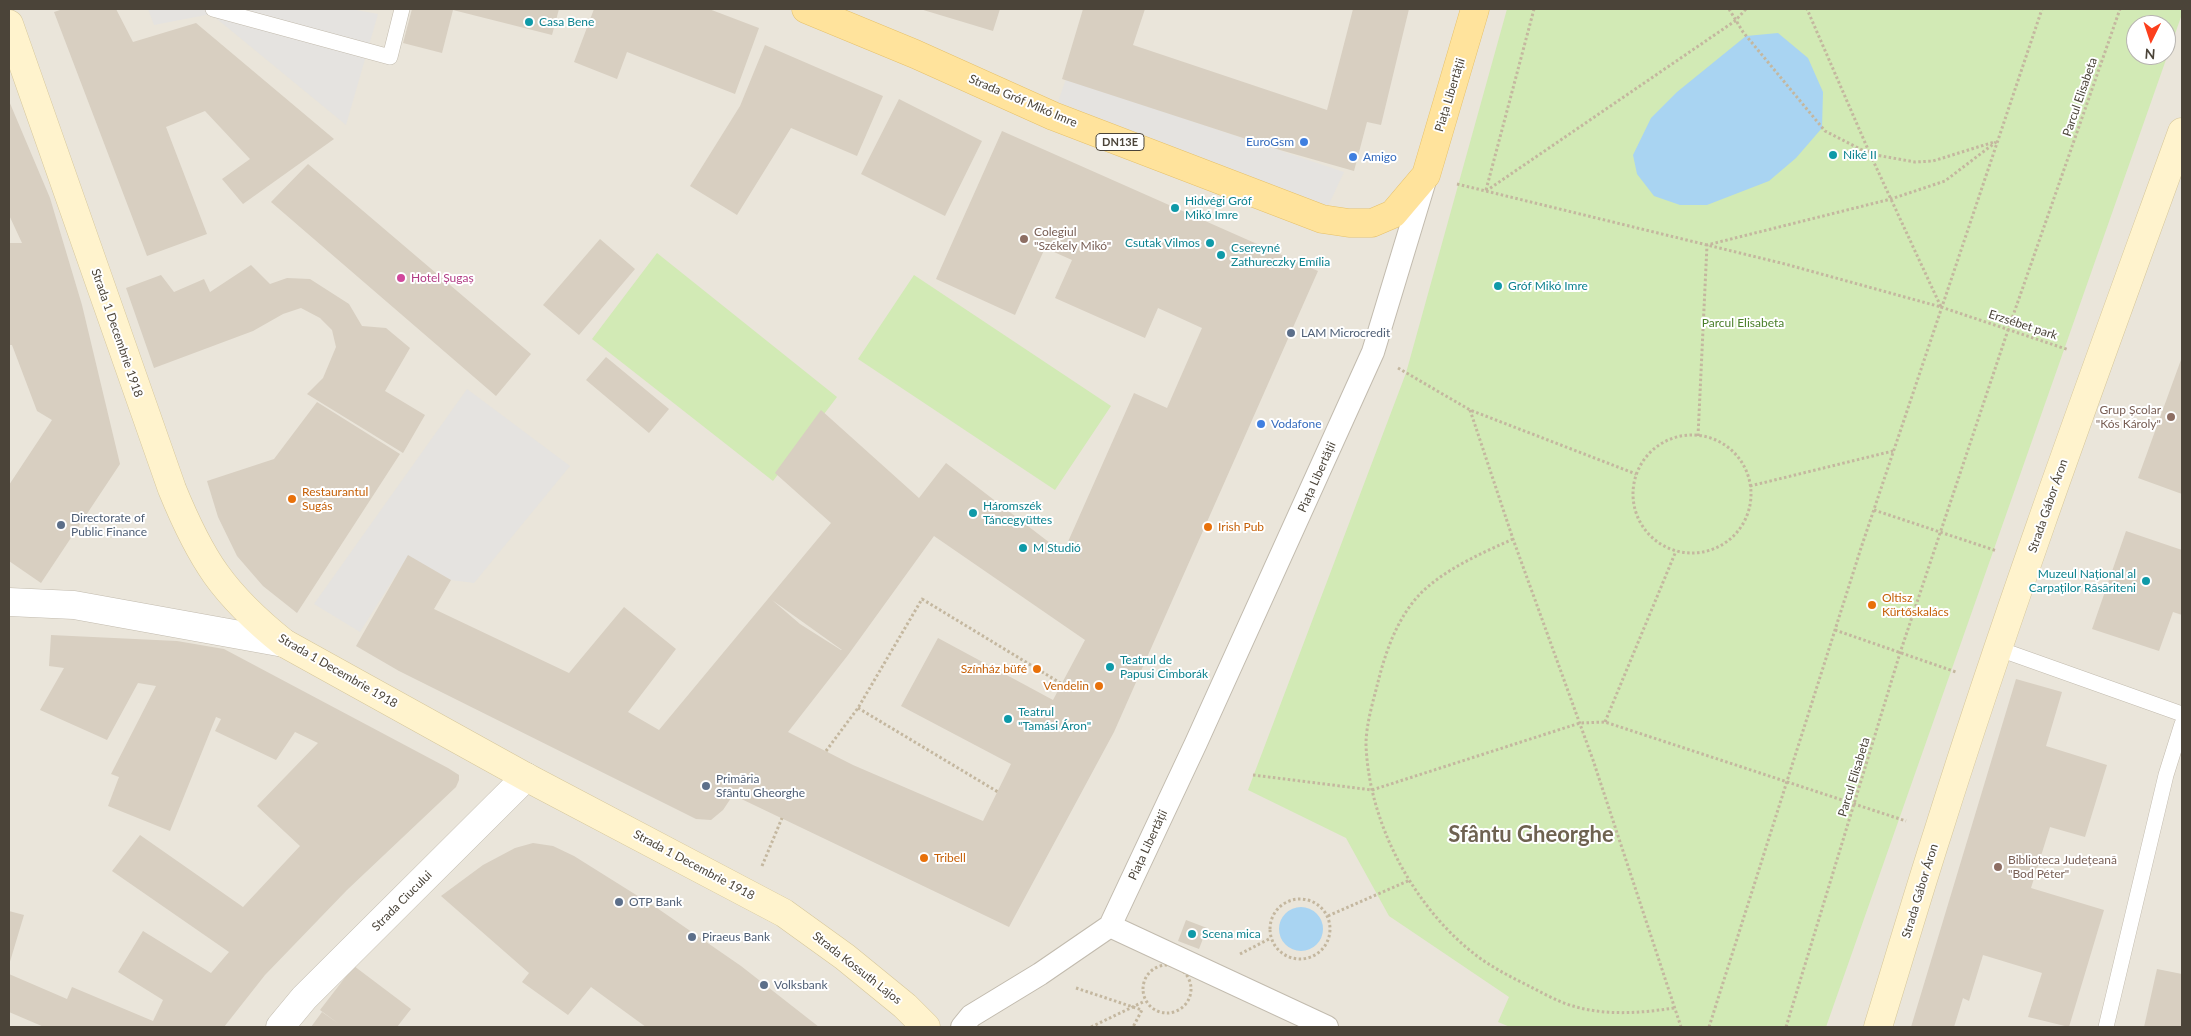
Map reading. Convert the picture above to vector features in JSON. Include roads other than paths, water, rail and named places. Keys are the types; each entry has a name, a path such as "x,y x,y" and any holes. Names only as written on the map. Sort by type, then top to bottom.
{"main road":[{"name":"Piața Libertății","path":"1426,175 1476,9"},
{"name":"Strada Gróf Mikó Imre","path":"818,11 1053,116 1322,219 1349,223 1372,223 1393,214 1426,175"},
{"name":"Strada 1 Decembrie 1918","path":"9,24 156,448 191,535 229,593 255,620 284,643 526,777 748,893 784,914"},
{"name":"Strada Gábor Áron","path":"1878,1027 1938,831 2028,561 2182,132"},
{"name":"Strada Kossuth Lajos","path":"784,914 845,957 905,1006 926,1027"}],"street":[{"name":"Piața Libertății","path":"1110,926 1196,743 1373,352 1426,175"},
{"path":"9,602 74,606 284,643"},
{"name":"Strada Ciucului","path":"280,1027 304,998 526,777"},
{"path":"962,1027 971,1016 1040,974 1110,926 1327,1027"}],"lane":[{"path":"213,9 390,57 402,9"},
{"path":"1999,649 2182,714"},
{"path":"2106,1027 2166,776 2182,724"}],"water":[{"path":"1778,33 1808,58 1823,92 1822,128 1796,158 1769,181 1707,205 1680,205 1654,196 1637,174 1633,155 1651,118 1677,92 1746,36"},
{"path":"1305,907 1317,913 1322,920 1322,938 1317,945 1310,950 1297,951 1289,948 1282,941 1279,925 1282,917 1289,910"}],"place":[{"name":"Casa Bene","path":"529,22"},
{"name":"EuroGsm","path":"1304,142"},
{"name":"Niké II","path":"1833,155"},
{"name":"Amigo","path":"1353,157"},
{"name":"Hidvégi Gróf Mikó Imre","path":"1175,208"},
{"name":"Colegiul \"Székely Mikó\"","path":"1024,239"},
{"name":"Csutak Vilmos","path":"1210,243"},
{"name":"Csereyné Zathureczky Emília","path":"1221,255"},
{"name":"Hotel Șugaș","path":"401,278"},
{"name":"Gróf Mikó Imre","path":"1498,286"},
{"name":"LAM Microcredit","path":"1291,333"},
{"name":"Grup Școlar \"Kós Károly\"","path":"2171,417"},
{"name":"Vodafone","path":"1261,424"},
{"name":"Restaurantul Sugás","path":"292,499"},
{"name":"Háromszék Táncegyüttes","path":"973,513"},
{"name":"Directorate of Public Finance","path":"61,525"},
{"name":"Irish Pub","path":"1208,527"},
{"name":"M Studió","path":"1023,548"},
{"name":"Muzeul Național al Carpaților Răsăriteni","path":"2146,581"},
{"name":"Oltisz Kürtőskalács","path":"1872,605"},
{"name":"Teatrul de Papusi Cimborák","path":"1110,667"},
{"name":"Színház büfé","path":"1037,669"},
{"name":"Vendelin","path":"1099,686"},
{"name":"Teatrul \"Tamási Áron\"","path":"1008,719"},
{"name":"Primăria Sfântu Gheorghe","path":"706,786"},
{"name":"Tribell","path":"924,858"},
{"name":"Biblioteca Județeană \"Bod Péter\"","path":"1998,867"},
{"name":"OTP Bank","path":"619,902"},
{"name":"Scena mica","path":"1192,934"},
{"name":"Piraeus Bank","path":"692,937"},
{"name":"Volksbank","path":"764,985"}],"district":[{"name":"Sfântu Gheorghe","path":"1531,835"}],"park label":[{"name":"Parcul Elisabeta","path":"1743,323"}]}
